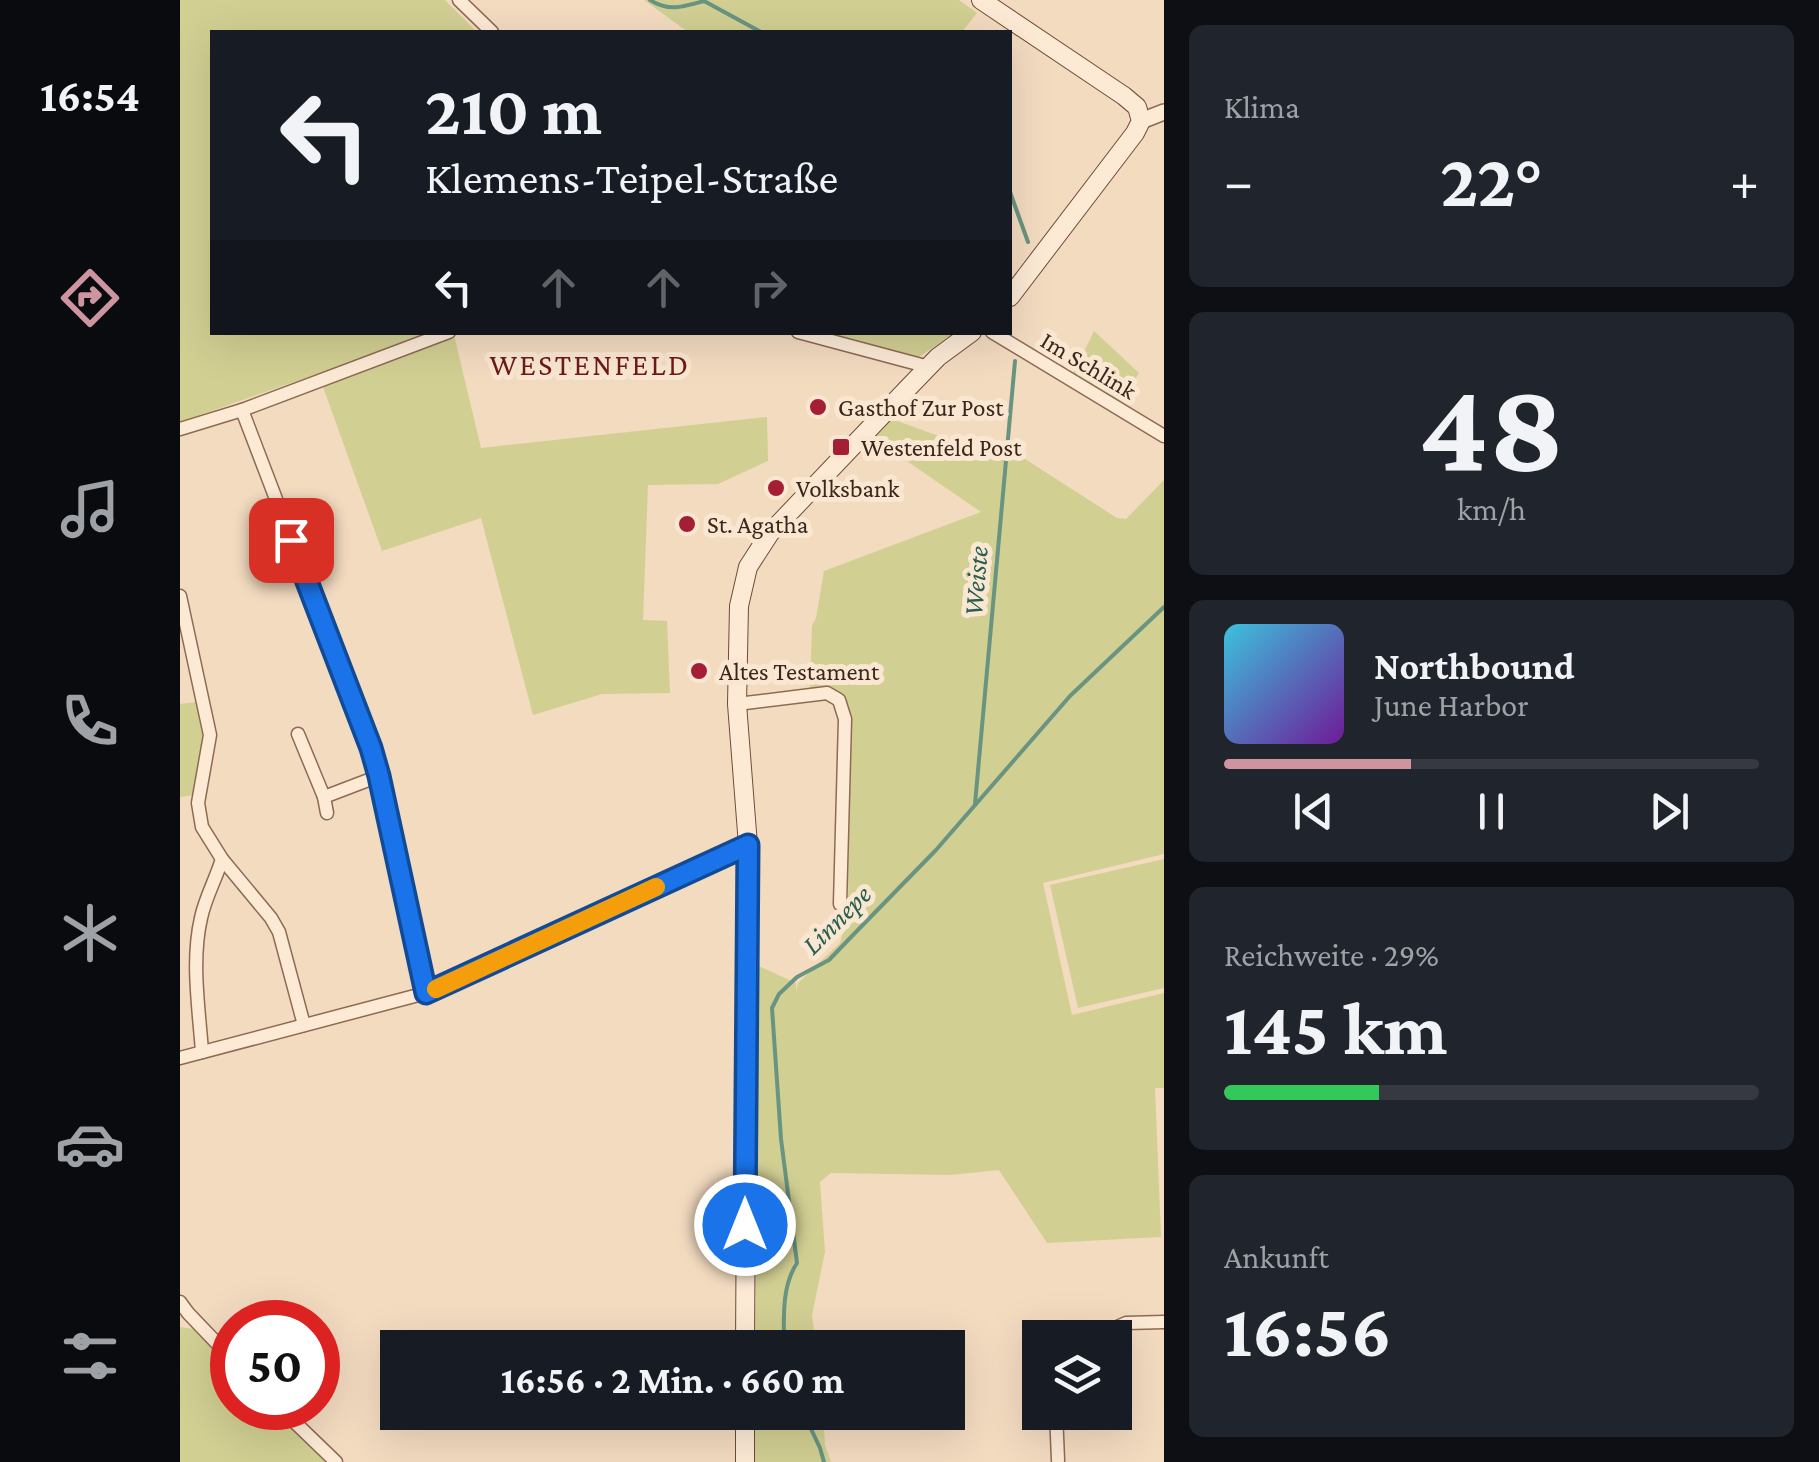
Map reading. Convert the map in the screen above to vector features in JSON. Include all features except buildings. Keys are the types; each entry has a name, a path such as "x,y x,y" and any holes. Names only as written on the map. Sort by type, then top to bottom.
{"main road":[{"path":"982,0 1124,96 1139,114 1136,133 1012,294"},
{"path":"745,1330 748,845 737,704 740,606 748,567 770,533 929,367 968,335"},
{"path":"745,1430 745,1462"}],"street":[{"path":"460,0 490,30"},
{"path":"1139,114 1164,112"},
{"path":"180,430 441,335"},
{"path":"809,335 929,367"},
{"name":"Im Schlink","path":"997,335 1164,436"},
{"path":"242,410 371,748 426,993"},
{"path":"180,596 210,735 200,790 202,827 279,932 304,1025"},
{"path":"737,704 827,693 839,700 845,719 840,904"},
{"path":"298,734 327,813"},
{"path":"324,797 379,776"},
{"path":"180,1058 426,993 748,845"},
{"path":"202,1052 198,936 201,916 222,859"},
{"path":"180,1302 210,1336"},
{"path":"1132,1323 1164,1322"},
{"path":"303,1430 336,1462"},
{"path":"1057,1430 1058,1460"}],"shaded area":[{"path":"180,0 445,0 475,30 210,30 210,335 428,335 180,422"},
{"path":"644,0 959,0 977,13 964,30 685,30"},
{"path":"1094,331 1139,373 1119,404 1072,376"},
{"path":"454,335 481,448 767,417 768,461 718,484 648,485 643,620 667,621 670,693 602,694 533,715 481,518 382,551 322,384"},
{"path":"832,335 951,335 919,357"},
{"path":"889,418 994,456 997,441 1117,518 1126,519 1164,480 1164,854 1043,883 1072,1015 1164,993 1164,1088 1155,1088 1161,1237 1047,1243 999,1170 950,1175 831,1173 820,1182 825,1252 812,1315 814,1330 755,1330 754,964 796,983 796,991 798,983 840,943 848,911 850,712 836,690 810,688 812,626 824,571 981,512 872,437"},
{"path":"197,702 203,736 193,795 180,797 180,704"},
{"path":"1164,859 1164,988 1078,1008 1050,885"},
{"path":"180,1327 194,1329 210,1345 210,1430 297,1430 330,1462 180,1462"},
{"path":"754,1430 824,1430 831,1462 753,1462"}],"waterway":[{"name":"Weiste","path":"650,0 670,7 704,1 757,30"},
{"name":"Weiste","path":"1012,198 1028,242"},
{"name":"Weiste","path":"975,804 1015,361"},
{"name":"Linnepe","path":"784,1330 786,1293 797,1263 781,1139 772,1008 779,994 797,977 829,960 936,850 1070,696 1164,607"},
{"name":"Linnepe","path":"812,1430 824,1462"}],"slow traffic":[{"path":"436,989 656,887"}],"place":[{"name":"Gasthof Zur Post","path":"818,407"},
{"name":"Westenfeld Post","path":"841,447"},
{"name":"Volksbank","path":"776,488"},
{"name":"St. Agatha","path":"687,524"},
{"name":"Altes Testament","path":"699,671"}],"district":[{"name":"WESTENFELD","path":"590,365"}],"route":[{"path":"291,540 371,748 426,993 748,845 745,1225"}]}
